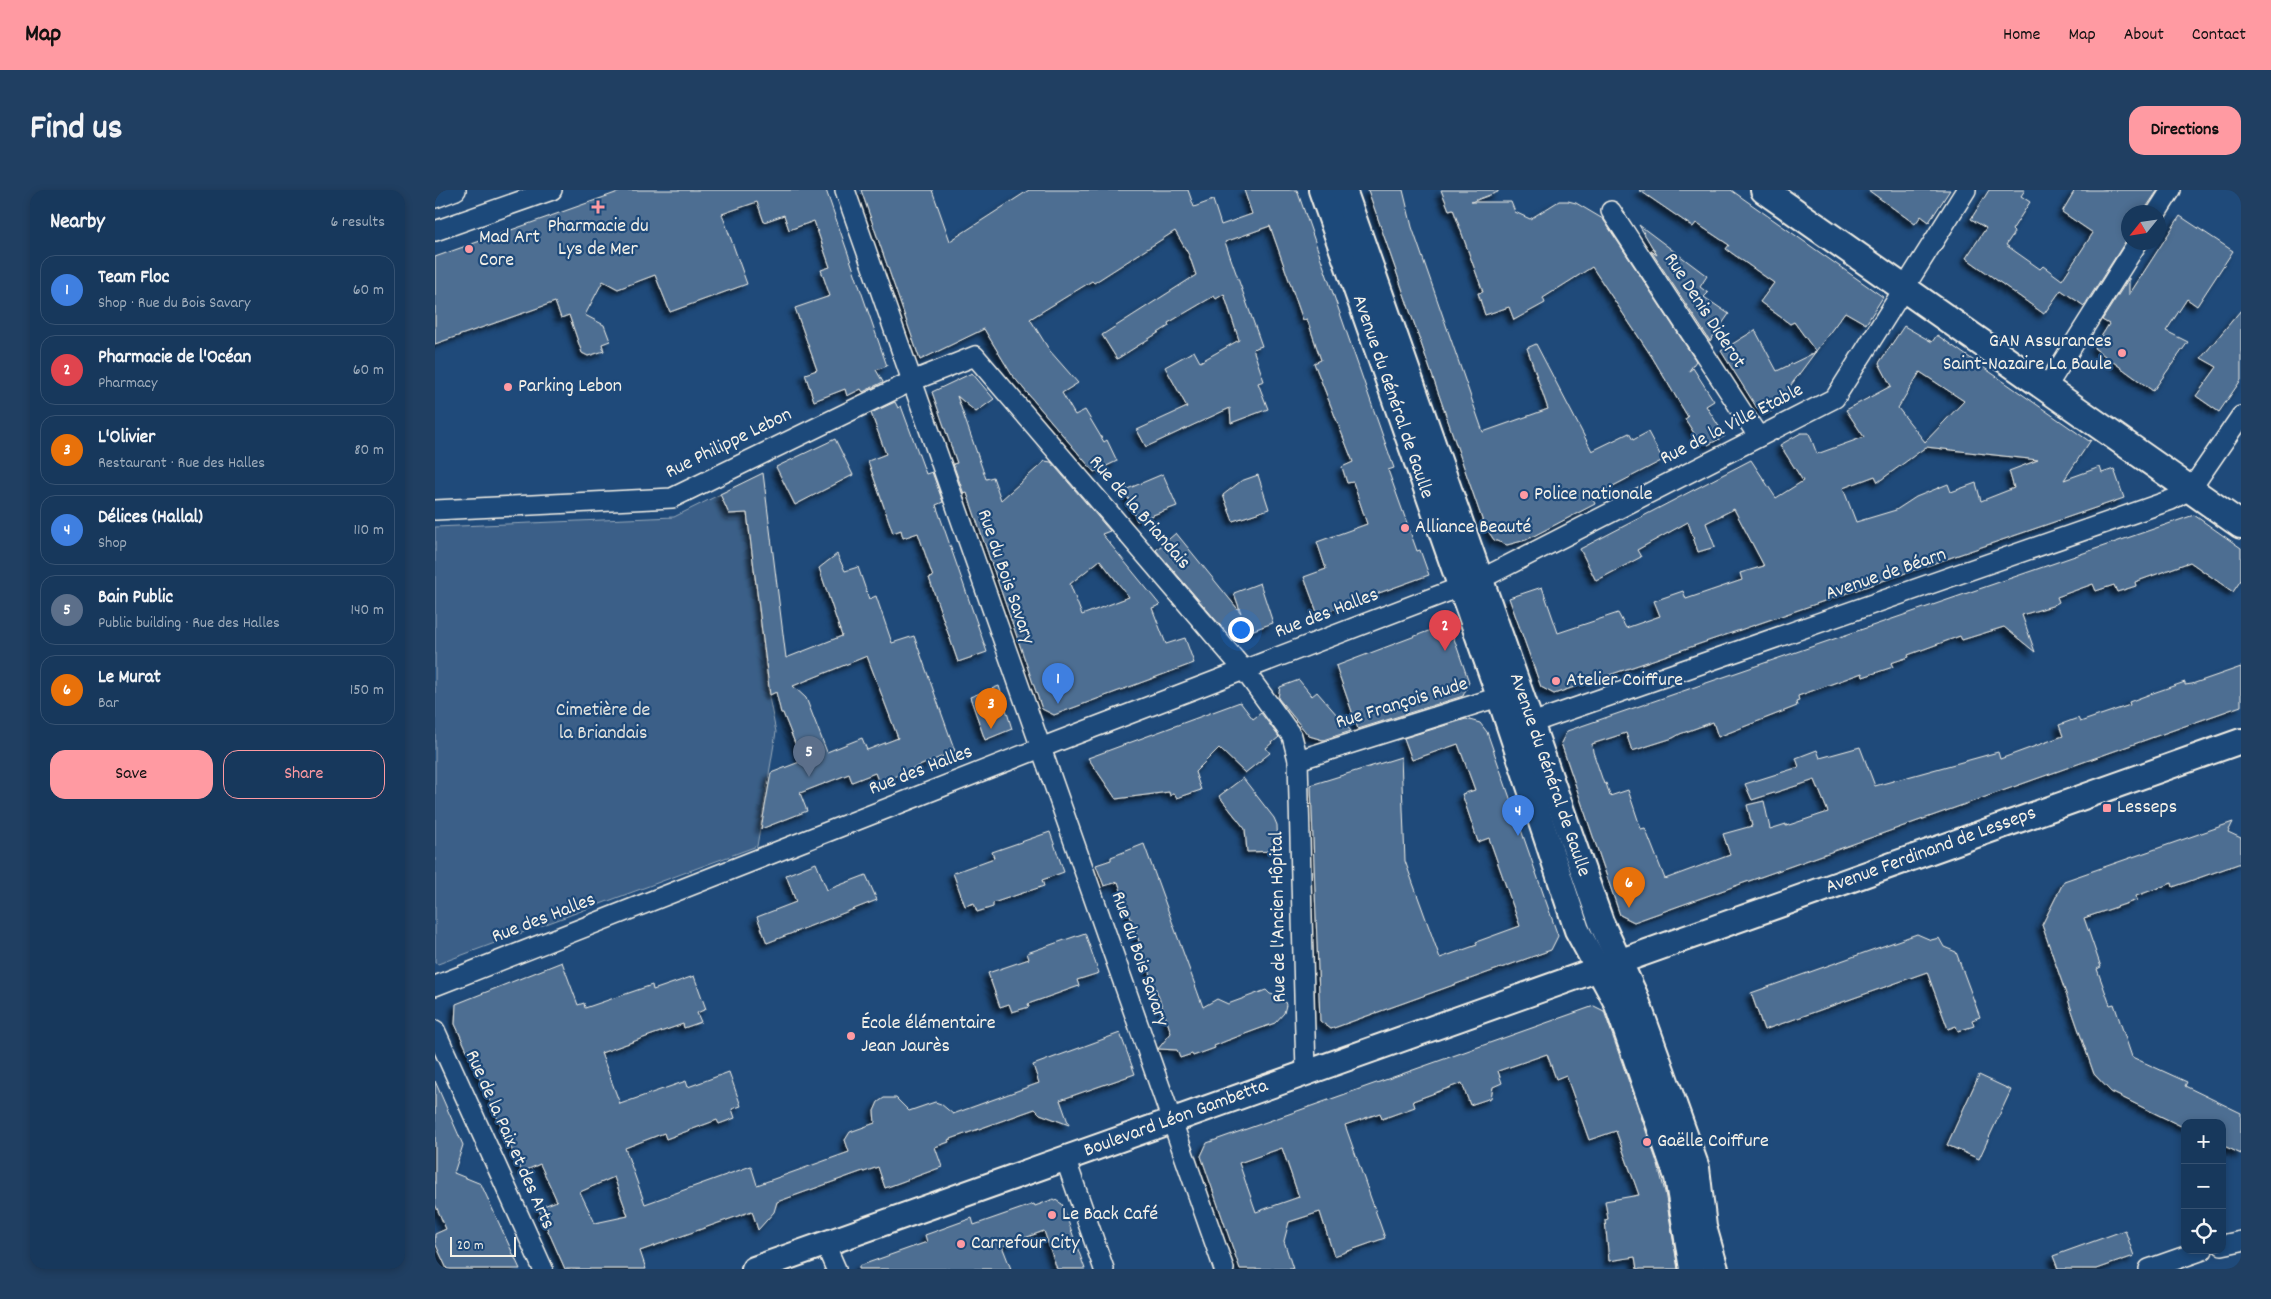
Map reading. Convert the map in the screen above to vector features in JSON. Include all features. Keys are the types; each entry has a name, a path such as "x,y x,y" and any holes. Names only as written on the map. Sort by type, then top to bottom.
{"main road":[{"path":"1771,192 1904,288 2241,524"}],"street":[{"path":"435,198 456,190"},
{"path":"435,231 552,190"},
{"name":"Rue du Bois Savary","path":"845,190 1223,1269"},
{"name":"Avenue du Général de Gaulle","path":"1321,190 1471,583"},
{"name":"Avenue du Général de Gaulle","path":"1344,190 1471,583 1521,727 1601,922 1621,961 1635,995 1697,1168 1695,1230"},
{"name":"Rue de la Ville Etable","path":"1471,583 1835,398 1966,190"},
{"path":"2161,205 2171,190"},
{"name":"Rue Denis Diderot","path":"1611,211 1758,436"},
{"path":"2046,388 2133,250"},
{"name":"Rue de la Briandais","path":"912,381 975,356 1244,670 1292,736 1298,760"},
{"name":"Rue Philippe Lebon","path":"435,510 672,498 912,381"},
{"name":"Avenue de Béarn","path":"1521,727 2171,500 2191,489 2241,416"},
{"name":"Rue des Halles","path":"435,986 1041,748 1471,583"},
{"name":"Rue François Rude","path":"1298,760 1509,692"},
{"name":"Avenue du Général de Gaulle","path":"1521,727 1577,930 1616,1002 1695,1230"},
{"name":"Avenue Ferdinand de Lesseps","path":"1598,969 2241,741"},
{"name":"Rue de l'Ancien Hôpital","path":"1298,760 1306,1073"},
{"name":"Boulevard Léon Gambetta","path":"754,1269 1598,969"},
{"name":"Rue de la Paix et des Arts","path":"435,1030 543,1269"},
{"path":"1065,1158 1104,1269"},
{"path":"1692,1269 1695,1230"},
{"path":"1695,1230 1716,1269"},
{"path":"2226,1244 2241,1241"},
{"path":"825,1244 836,1269"},
{"path":"2149,1269 2192,1254"}],"green space":[{"name":"Cimetière de la Briandais","path":"735,487 747,513 769,697 776,732 757,846 438,964 435,963 435,527 674,517"}],"building":[{"path":"624,190 826,190 887,366 876,370 883,382 863,392 861,389 847,396 845,389 814,401 805,374 817,370 795,308 830,296 821,270 830,267 814,221 789,230 784,215 764,222 757,202 722,214 747,284 670,312 655,275 618,289 603,281 585,315 604,325 610,341 602,344 604,351 588,356 582,353 569,315 561,318 555,302 435,344 435,257"},
{"path":"861,190 932,190 950,241 1029,190 1188,190 1194,207 1213,200 1221,225 1252,214 1244,190 1297,190 1394,468 1388,470 1417,551 1420,550 1429,575 1318,615 1304,577 1326,569 1317,542 1367,524 1353,482 1347,483 1342,467 1353,462 1314,363 1321,360 1307,319 1303,320 1270,226 1225,242 1262,346 1253,349 1264,381 1258,383 1268,409 1231,423 1230,408 1146,447 1137,430 1187,407 1165,367 1194,351 1200,362 1239,340 1224,294 1216,299 1214,296 1168,323 1169,326 1117,359 1102,335 1196,275 1189,255 1175,231 1094,283 1092,281 1030,319 1050,351 1078,383 1062,393 1075,415 1085,410 1104,442 1107,440 1117,461 1094,472 1012,375 984,329 920,360"},
{"path":"1368,190 1403,190 1412,227 1483,432 1548,409 1527,348 1536,344 1592,451 1629,433 1633,440 1648,432 1663,460 1592,497 1595,504 1526,540 1507,545 1494,540 1484,525"},
{"path":"1441,190 1498,190 1498,192 1471,202 1511,202 1515,212 1530,219 1559,201 1568,201 1576,203 1603,219 1696,361 1689,371 1693,368 1714,401 1706,406 1725,436 1708,445 1704,438 1699,441 1685,419 1688,417 1652,357 1592,267 1543,298 1545,303 1514,320 1509,307 1485,315 1478,293 1483,292 1453,209 1449,210"},
{"path":"1639,190 1731,190 1883,297 1866,324 1845,312 1816,352 1794,322 1790,324 1760,302 1774,283 1726,249 1729,245 1696,223 1693,227"},
{"path":"1868,190 1950,190 1929,222 1921,216 1915,224"},
{"path":"1989,190 2025,190 2021,196 2030,202 2012,230 2014,232 2006,245 2040,269 2043,266 2062,280 2093,233 2062,212 2075,190 2158,190 2148,205 2121,205 2121,248 2084,306 2061,290 2044,314 1966,258 1986,228 1971,219"},
{"path":"2180,216 2233,251 2197,306 2187,299 2166,331 2188,342 2153,391 2094,348 2109,324 2102,320 2129,278 2129,295 2158,250 2166,250 2166,238"},
{"path":"1639,225 1707,276 1700,287 1708,293 1704,297 1729,314 1710,341 1651,251 1657,255"},
{"path":"2241,310 2241,380 2219,412 2196,396 2217,367 2201,358"},
{"path":"1904,326 1932,342 1937,335 2089,441 2091,440 2064,480 2100,467 2102,473 2114,469 2124,498 1554,694 1541,687 1509,598 1542,587 1558,633 1618,613 1626,628 1660,616 1654,601 1683,591 1686,599 1742,580 1740,573 1764,566 1734,509 1706,523 1715,547 1698,552 1688,522 1637,550 1641,557 1596,581 1580,549 1751,460 1776,498 1803,481 1780,445 1801,433 1809,433 1817,454 1864,437 1846,410 1891,386 1879,363","holes":["1920,372 1964,401 1925,442 1898,408","1926,447 2003,456 2038,460 2009,471 2014,488 1981,501 1976,483 1951,492 1948,484 1916,497 1896,510 1856,522 1843,488 1875,476 1878,482"]},
{"path":"1755,330 1777,371 1815,352 1771,412 1757,408 1721,351"},
{"path":"972,373 994,399 976,412 957,396 986,479 993,477 1001,500 1045,461 1051,462 1110,531 1102,534 1160,605 1152,608 1166,644 1185,638 1194,663 1054,715 1042,709 967,493 964,494 953,464 957,463 932,392","holes":["1100,560 1129,597 1082,615 1070,584"]},
{"path":"895,402 898,408 901,406 926,474 932,472 943,502 936,505 987,652 958,662 929,578 933,577 918,533 903,538 901,530 893,533 868,461 886,454 871,413"},
{"path":"835,439 853,475 795,505 776,467"},
{"path":"763,473 786,658 842,636 819,568 837,554 845,571 858,567 869,599 876,596 892,643 914,636 955,751 879,783 875,773 852,782 849,774 800,793 807,811 761,829 771,773 802,761 783,713 781,713 776,692 770,695 747,513 729,514 720,494","holes":["867,656 898,738 867,750 862,738 827,752 806,698 793,686"]},
{"path":"1163,474 1177,506 1137,521 1125,490"},
{"path":"1258,475 1269,509 1233,521 1223,495 1241,481"},
{"path":"2194,515 2241,548 2241,580 2233,592 2190,562 2135,582 2136,586 2117,592 2114,585 2096,591 2093,584 2057,597 2059,602 2052,606 2022,615 2035,652 2004,627 1962,640 1960,636 1908,655 1909,657 1891,663 1893,667 1863,677 1862,673 1798,696 1797,706 1718,737 1713,722 1673,738 1632,751 1626,733 1592,744 1593,752 1610,796 1628,790 1641,829 1645,828 1665,879 1730,855 1723,834 1752,826 1747,805 1764,801 1770,829 1786,824 1786,826 1828,812 1815,780 1752,800 1745,784 1799,767 1796,758 1817,750 1820,758 1860,747 1875,786 1998,752 2000,759 2063,736 2059,725 2078,718 2080,722 2130,705 2129,702 2185,682 2185,685 2192,684 2241,667 2241,706 1634,922 1620,915 1561,743 1567,731"},
{"path":"1176,533 1241,613 1234,593 1260,583 1273,623 1231,638 1156,550"},
{"path":"1439,627 1452,633 1469,682 1463,696 1358,729 1336,666"},
{"path":"1299,680 1312,696 1317,692 1351,731 1323,740 1309,736 1278,698 1280,687"},
{"path":"999,686 1012,729 985,740 970,697"},
{"path":"1240,702 1253,719 1261,713 1279,737 1266,748 1270,753 1245,773 1219,748 1195,772 1201,790 1177,798 1174,793 1170,796 1169,792 1116,799 1088,758"},
{"path":"1466,719 1480,723 1487,732 1558,936 1551,950 1331,1029 1320,1021 1311,785 1401,757 1405,861 1440,958 1477,945 1476,942 1520,926 1489,838 1478,842 1462,794 1475,790 1458,744 1412,760 1404,738"},
{"path":"1243,778 1274,818 1277,825 1278,851 1247,852 1245,829 1219,796"},
{"path":"2233,822 2228,832 2241,838 2241,863 2173,887 2172,883 2136,896 2137,900 2084,918 2101,967 2097,969 2110,1005 2114,1004 2132,1057 2187,1082 2185,1086 2241,1113 2241,1154 2226,1147 2226,1119 2181,1119 2181,1126 2111,1092 2094,1074 2042,925 2064,881"},
{"path":"1050,832 1064,872 1042,880 1044,886 993,903 993,907 977,912 974,903 965,906 953,873 994,858 992,852"},
{"path":"1144,844 1203,1007 1217,999 1228,1004 1266,990 1270,994 1284,999 1286,1005 1284,1013 1275,1023 1226,1041 1214,1046 1215,1048 1193,1056 1192,1054 1180,1058 1177,1050 1158,1049 1171,1033 1163,1009 1118,882 1104,886 1096,865"},
{"path":"816,863 827,890 866,875 877,900 767,943 757,917 796,902 786,875"},
{"path":"1085,933 1099,973 1077,980 1079,986 1028,1004 1029,1007 1012,1012 1009,1004 1000,1007 988,973 1029,959 1027,953"},
{"path":"1917,934 1931,940 1939,938 1944,947 1956,952 1980,1017 1972,1020 1974,1026 1958,1031 1956,1026 1948,1029 1927,972 1764,1030 1751,993"},
{"path":"562,962 578,1005 584,1003 585,1008 652,985 653,990 694,976 706,1009 697,1013 701,1022 684,1028 683,1024 601,1053 620,1104 686,1081 688,1087 729,1072 741,1106 732,1109 735,1118 719,1124 717,1120 666,1139 664,1133 625,1148 645,1204 751,1166 757,1185 849,1152 845,1140 850,1132 875,1123 874,1111 878,1102 884,1098 896,1098 909,1111 935,1102 941,1104 953,1114 1039,1083 1033,1065 1120,1033 1135,1074 1060,1100 1069,1125 1040,1114 1035,1109 948,1140 949,1142 935,1147 942,1167 885,1188 878,1167 777,1202 774,1212 758,1230 752,1211 640,1251 646,1269 565,1269 538,1208 557,1201 540,1164 522,1172 455,1024 456,1004","holes":["614,1177 628,1216 595,1223 580,1192"]},
{"path":"1594,1006 1604,1011 1658,1165 1665,1192 1678,1269 1637,1269 1635,1257 1609,1261 1605,1220 1608,1219 1605,1201 1639,1195 1616,1131 1589,1140 1566,1075 1556,1079 1547,1054 1498,1071 1502,1083 1493,1087 1491,1098 1470,1105 1462,1083 1413,1101 1415,1107 1382,1119 1380,1113 1345,1125 1385,1238 1334,1256 1320,1212 1289,1222 1284,1241 1293,1269 1240,1269 1201,1156 1207,1143","holes":["1282,1148 1299,1197 1256,1212 1239,1163"]},
{"path":"1979,1075 2011,1090 1979,1159 1947,1145"},
{"path":"435,1081 463,1145 454,1173 481,1184 520,1269 447,1269 435,1243 435,1234 446,1229 435,1204"},
{"path":"1054,1199 1062,1204 1085,1269 1057,1269 1044,1231 1002,1246 1011,1269 859,1269 859,1266 927,1242 925,1235 972,1218 974,1225"},
{"path":"2125,1230 2134,1256 2097,1269 2058,1269 2053,1256"}],"place":[{"name":"Pharmacie du Lys de Mer","path":"598,207"},
{"name":"Mad Art Core","path":"469,249"},
{"name":"GAN Assurances Saint-Nazaire La Baule","path":"2122,353"},
{"name":"Parking Lebon","path":"508,387"},
{"name":"Police nationale","path":"1524,495"},
{"name":"Alliance Beauté","path":"1405,528"},
{"name":"Pharmacie de l'Océan","path":"1445,651"},
{"name":"Atelier Coiffure","path":"1556,681"},
{"name":"Team Floc","path":"1058,704"},
{"name":"L'Olivier","path":"991,729"},
{"name":"Bain Public","path":"809,777"},
{"name":"Lesseps","path":"2107,808"},
{"name":"Délices (Hallal)","path":"1518,836"},
{"name":"Le Murat","path":"1629,908"},
{"name":"École élémentaire Jean Jaurès","path":"851,1036"},
{"name":"Gaëlle Coiffure","path":"1647,1142"},
{"name":"Le Back Café","path":"1052,1215"},
{"name":"Carrefour City","path":"961,1244"}]}
